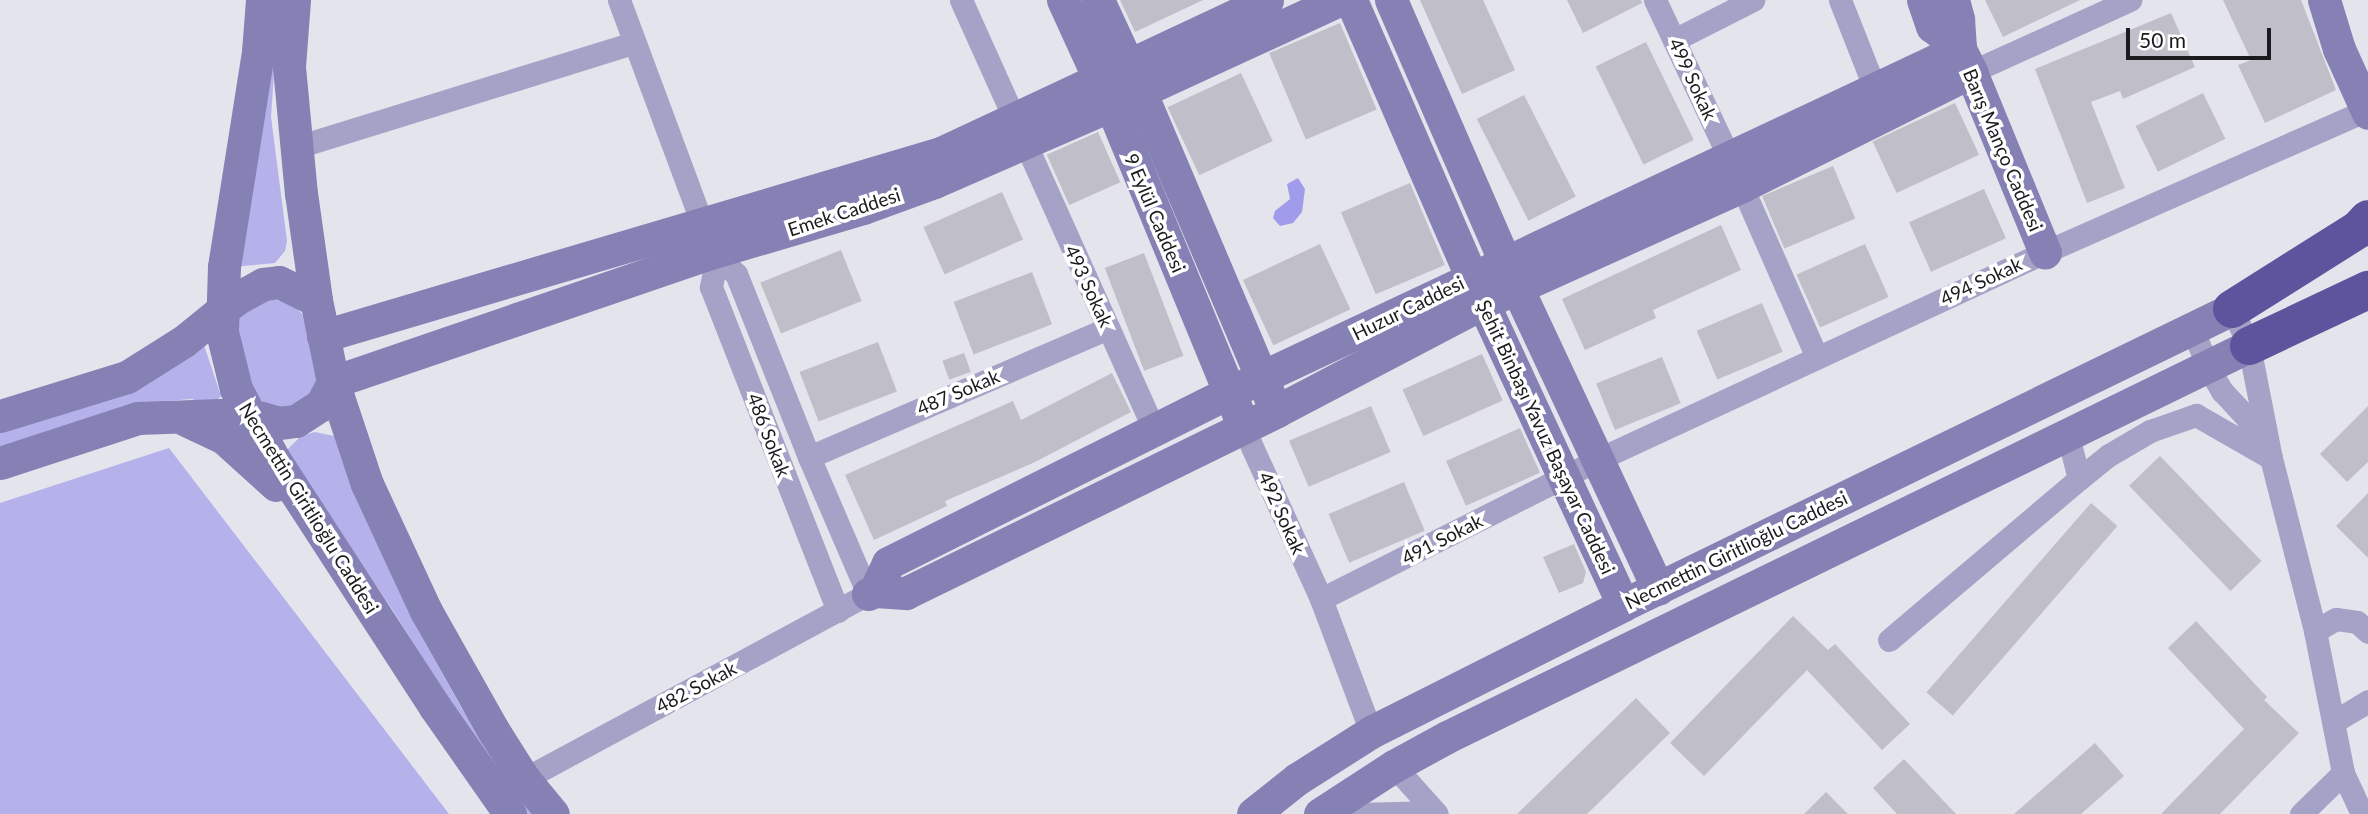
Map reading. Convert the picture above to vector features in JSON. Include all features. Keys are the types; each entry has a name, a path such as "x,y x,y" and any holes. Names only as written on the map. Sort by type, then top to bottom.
{"highway":[{"path":"2232,309 2359,229 2368,219"},
{"path":"2232,309 2368,248"},
{"path":"2249,346 2368,290"},
{"path":"2249,346 2368,317"}],"street":[{"name":"Necmettin Giritlioğlu Caddesi","path":"262,0 258,52 224,267 222,332 236,389 248,414 330,546 435,708 510,814"},
{"path":"294,0 289,67 297,148 316,300 333,382 367,484 426,611 524,779 553,814"},
{"path":"618,0 711,245"},
{"name":"493 Sokak","path":"961,0 1154,430"},
{"name":"9 Eylül Caddesi","path":"1063,0 1119,85 1277,411"},
{"name":"9 Eylül Caddesi","path":"1098,0 1119,85 1243,427"},
{"name":"Emek Caddesi","path":"1119,85 1267,0"},
{"name":"Emek Caddesi","path":"323,336 863,208 934,182 1018,131 1119,85 1339,0"},
{"name":"Şehit Binbaşı Yavuz Başayar Caddesi","path":"1351,0 1563,478 1623,605"},
{"name":"Şehit Binbaşı Yavuz Başayar Caddesi","path":"1391,0 1512,274 1658,589"},
{"name":"499 Sokak","path":"1655,0 1817,357"},
{"path":"1674,40 1753,0"},
{"path":"1840,0 1875,89"},
{"name":"Barış Manço Caddesi","path":"1923,0 1932,26 1966,61"},
{"name":"Barış Manço Caddesi","path":"1952,0 1966,61 2045,252"},
{"path":"1966,61 2130,0"},
{"path":"2324,0 2339,49 2367,111"},
{"path":"297,148 635,43"},
{"name":"Huzur Caddesi","path":"1479,290 1277,411 906,593 872,593 888,563 1230,392 1479,290 1735,172 1966,61"},
{"name":"Huzur Caddesi","path":"1735,172 1875,89 1966,61"},
{"name":"494 Sokak","path":"1599,459 2045,252 2367,111"},
{"path":"127,377 166,345 190,311 205,285 233,213"},
{"name":"Emek Caddesi","path":"333,382 711,245"},
{"name":"486 Sokak","path":"711,245 736,274 808,457 872,593"},
{"name":"486 Sokak","path":"711,245 711,287 838,611"},
{"path":"0,416 127,377 184,341 249,290 263,284 278,282 316,300"},
{"name":"Necmettin Giritlioğlu Caddesi","path":"1253,814 1297,779 1371,732 1623,605 2232,309"},
{"path":"2232,309 2249,346 2271,458 2335,721 2343,774 2362,814"},
{"name":"487 Sokak","path":"808,457 1108,328"},
{"path":"2192,328 2208,367 2222,391 2247,418 2271,458"},
{"name":"Necmettin Giritlioğlu Caddesi","path":"1320,814 1394,766 1661,630 2249,346"},
{"path":"0,463 138,418 248,414 279,424 296,421 321,405 333,382"},
{"path":"172,415 209,430 240,450 302,511 330,546"},
{"path":"1889,640 2109,455 2150,432 2196,415 2271,458"},
{"name":"492 Sokak","path":"1243,427 1321,600 1371,732"},
{"path":"2067,436 2079,479"},
{"name":"491 Sokak","path":"1321,600 1599,459"},
{"name":"482 Sokak","path":"524,779 872,593"},
{"path":"2315,631 2336,619 2357,622 2368,632"},
{"path":"2335,721 2368,701"},
{"path":"1394,766 1436,813"},
{"path":"2301,814 2343,774"},
{"path":"1358,814 1436,813"}],"shaded area":[{"path":"276,45 271,117 287,241 285,251 275,263 233,267"},
{"path":"1298,178 1305,189 1302,212 1293,223 1280,226 1273,218 1275,211 1290,199 1287,184"},
{"path":"268,298 293,304 302,314 320,376 311,393 288,409 266,404 256,396 249,385 234,325 244,310"},
{"path":"204,345 221,396 210,407 192,399 166,401 0,451 0,428"},
{"path":"315,432 334,436 354,494 422,637 462,709 537,814 525,814 501,782 392,609 285,452 301,436"},
{"path":"169,448 449,814 0,814 0,503"}],"building":[{"path":"1120,0 1203,0 1135,32"},
{"path":"1420,0 1483,0 1515,70 1462,94"},
{"path":"1567,0 1641,0 1642,3 1583,33"},
{"path":"1985,0 2080,0 2003,37"},
{"path":"2223,0 2301,0 2336,90 2265,123 2238,65 2251,60"},
{"path":"2171,13 2195,67 2123,99 2120,91 2091,102 2125,188 2087,203 2035,69"},
{"path":"1340,23 1377,110 1306,140 1269,53"},
{"path":"1646,42 1694,140 1643,165 1596,67"},
{"path":"1241,73 1273,141 1199,175 1168,107"},
{"path":"2203,93 2225,139 2158,172 2136,126"},
{"path":"1524,95 1576,197 1529,221 1477,119"},
{"path":"1955,103 1979,155 1897,193 1873,141"},
{"path":"1098,132 1120,182 1069,205 1047,155"},
{"path":"1833,166 1855,218 1784,249 1762,196"},
{"path":"1410,183 1445,265 1376,294 1341,212"},
{"path":"1984,189 2006,238 1931,272 1909,222"},
{"path":"1002,192 1023,240 945,274 923,227"},
{"path":"1721,225 1741,270 1653,310 1656,318 1585,350 1562,299"},
{"path":"1320,244 1350,309 1273,345 1243,280"},
{"path":"1865,244 1889,297 1820,327 1796,275"},
{"path":"841,250 862,301 781,334 760,283"},
{"path":"1144,253 1183,356 1144,371 1105,268"},
{"path":"1032,272 1052,324 974,354 954,302"},
{"path":"1762,303 1783,352 1717,380 1697,331"},
{"path":"878,342 897,391 819,422 800,372"},
{"path":"964,353 971,372 949,380 942,361"},
{"path":"1482,354 1503,401 1423,436 1403,389"},
{"path":"1662,357 1681,403 1615,430 1596,384"},
{"path":"1112,373 1131,412 1033,463 945,501 947,506 874,540 845,475 1013,401 1021,420"},
{"path":"1371,406 1391,452 1309,487 1289,441"},
{"path":"2368,406 2368,462 2347,482 2320,454"},
{"path":"1520,428 1540,473 1466,506 1446,461"},
{"path":"2160,456 2261,561 2230,591 2129,486"},
{"path":"1404,482 1425,531 1349,563 1329,514"},
{"path":"2368,493 2368,558 2336,526"},
{"path":"2091,503 2117,526 1953,715 1926,692"},
{"path":"1574,544 1586,572 1583,583 1559,593 1543,557"},
{"path":"1793,616 1828,650 1835,644 1910,724 1882,750 1807,670 1704,776 1670,743"},
{"path":"2196,621 2267,697 2264,700 2299,733 2220,814 2161,814 2244,729 2168,648"},
{"path":"1636,698 1670,733 1587,814 1517,814"},
{"path":"2095,743 2124,776 2081,814 2014,814"},
{"path":"1904,759 1956,814 1897,814 1873,788"},
{"path":"1826,792 1848,814 1804,814"}]}
